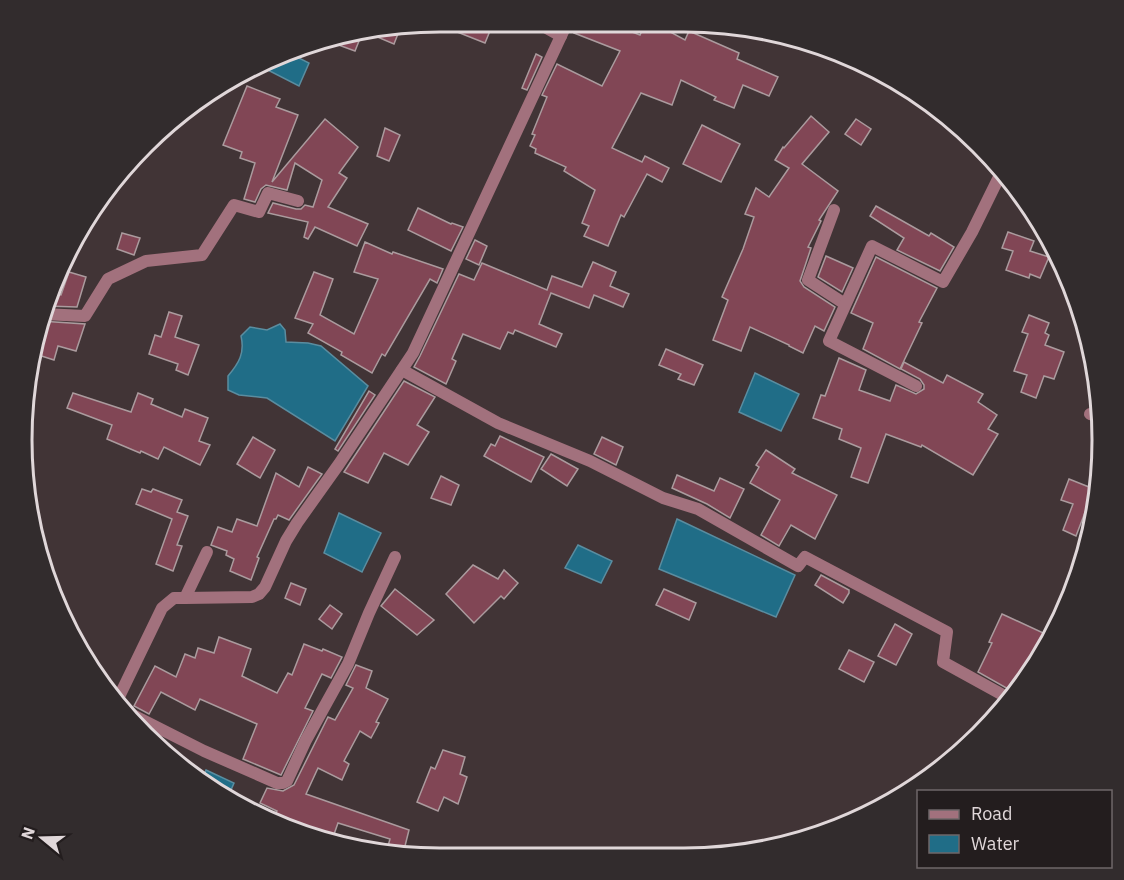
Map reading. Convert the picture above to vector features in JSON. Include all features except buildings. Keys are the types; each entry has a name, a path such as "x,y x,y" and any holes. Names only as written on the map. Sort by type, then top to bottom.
{"street":[{"path":"554,32 561,36"},
{"path":"120,694 162,608 174,598 252,597 259,594 265,587 297,523 413,353 563,32"},
{"path":"916,386 829,341 872,246 943,282 972,232 998,179"},
{"path":"51,314 86,316 108,279 147,261 202,255 234,205 259,212 268,193 298,201"},
{"path":"834,210 808,280 845,304"},
{"path":"402,370 498,423 590,461 663,498 698,509 798,566 805,557 947,632 943,662 1003,695"},
{"path":"185,598 207,552"},
{"path":"143,720 204,751 277,783 287,781 306,740 348,664 395,557"}],"water":[{"path":"298,57 309,63 299,86 268,70"},
{"path":"280,324 285,330 286,342 321,346 368,386 335,441 267,398 239,395 228,390 228,376 242,353 241,336 250,327 267,330"},
{"path":"755,373 799,394 781,431 739,412"},
{"path":"339,513 381,533 362,572 324,553"},
{"path":"677,519 795,575 776,617 659,569"},
{"path":"578,545 612,561 601,583 565,568"},
{"path":"206,770 234,783 231,791 213,780 205,774"}]}
